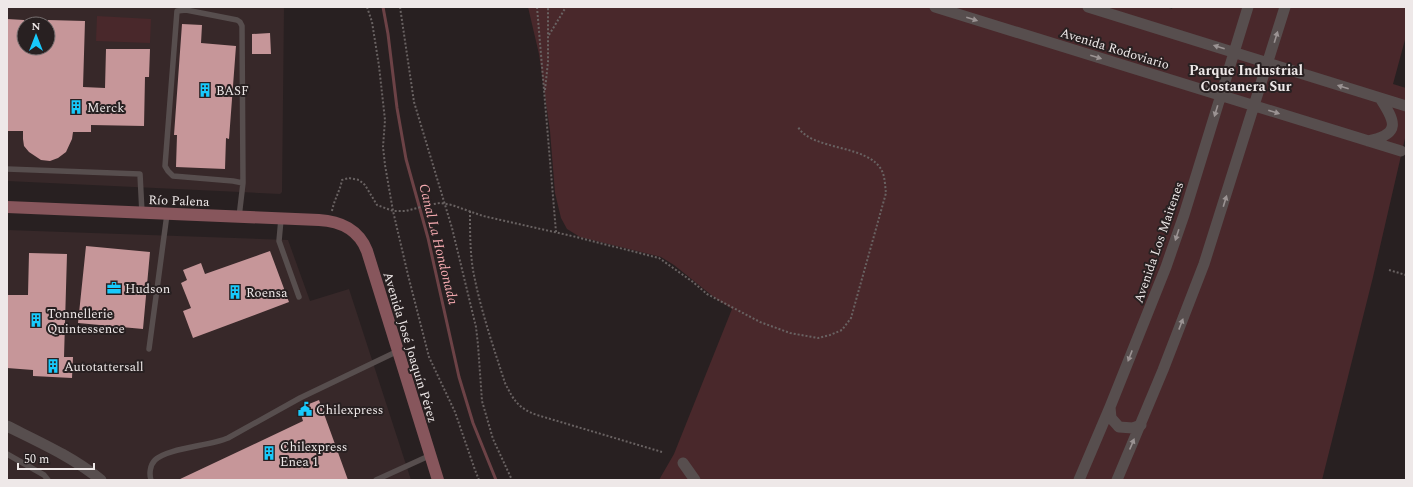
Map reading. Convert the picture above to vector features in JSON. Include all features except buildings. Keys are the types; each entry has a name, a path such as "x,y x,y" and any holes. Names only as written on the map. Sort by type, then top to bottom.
{"main road":[{"name":"Río Palena","path":"7,207 330,221 348,228"},
{"name":"Avenida José Joaquín Pérez","path":"348,228 360,237 365,246 438,480"}],"street":[{"name":"Avenida Rodoviario","path":"935,7 1401,151"},
{"path":"1088,7 1406,106"},
{"name":"Avenida Los Maitenes","path":"1079,480 1156,293 1175,242 1248,7"},
{"path":"1117,480 1141,425 1204,264 1285,7"},
{"path":"1368,141 1385,135 1392,126 1392,119 1380,98"},
{"path":"1110,407 1111,418 1119,427 1133,428 1141,425"},
{"path":"7,426 71,459 101,480"},
{"path":"683,462 694,480"}],"lane":[{"path":"240,217 243,183 242,26 237,20 186,10 177,11 165,166 173,176 232,180 243,183"},
{"path":"7,169 140,174 142,213"},
{"path":"149,349 167,214"},
{"path":"281,218 279,241 299,297"},
{"path":"151,480 150,473 153,461 162,455 223,440 300,398 398,351"},
{"path":"7,454 44,475 48,480"},
{"path":"376,480 431,455"}],"path":[{"path":"367,7 372,22 379,66 385,120 383,147 393,212 429,357 454,412 479,480"},
{"path":"400,7 414,102 452,228 476,327 482,401 493,439 512,480"},
{"path":"537,7 556,232"},
{"path":"545,95 548,7"},
{"path":"548,37 566,7"},
{"path":"330,221 334,200 342,180 349,178 359,180 365,185 377,205 393,212 406,211 428,205 452,205 508,223 556,232 659,258 707,294 760,322 790,333 818,338 842,330 851,318 886,192 882,172 877,163 848,149 812,139 802,134 798,127"},
{"path":"470,211 470,243 478,293 505,383 511,396 517,404 527,411 537,415 662,452"},
{"path":"1389,270 1406,275"}],"shaded area":[{"path":"7,7 284,7 282,192 280,194 7,181"},
{"path":"528,7 1166,7 1172,9 1173,7 1406,7 1406,36 1393,84 1406,88 1406,134 1373,277 1322,480 659,480 674,454 732,309 715,298 674,265 661,257 580,237 567,229 561,218 555,193 550,131 539,54"},
{"path":"97,16 151,19 150,43 96,41"},
{"path":"7,230 288,240 310,301 349,289 411,480 7,480"}],"waterway":[{"name":"Canal La Hondonada","path":"383,7 388,34 397,108 406,159 428,238 459,377 473,423 496,480"}],"place":[{"name":"BASF","path":"205,90"},
{"name":"Merck","path":"76,107"},
{"name":"Hudson","path":"114,288"},
{"name":"Roensa","path":"235,292"},
{"name":"Tonnellerie Quintessence","path":"36,320"},
{"name":"Autotattersall","path":"53,366"},
{"name":"Chilexpress","path":"305,409"},
{"name":"Chilexpress Enea 1","path":"269,453"}],"district":[{"name":"Parque Industrial Costanera Sur","path":"1246,78"}]}
